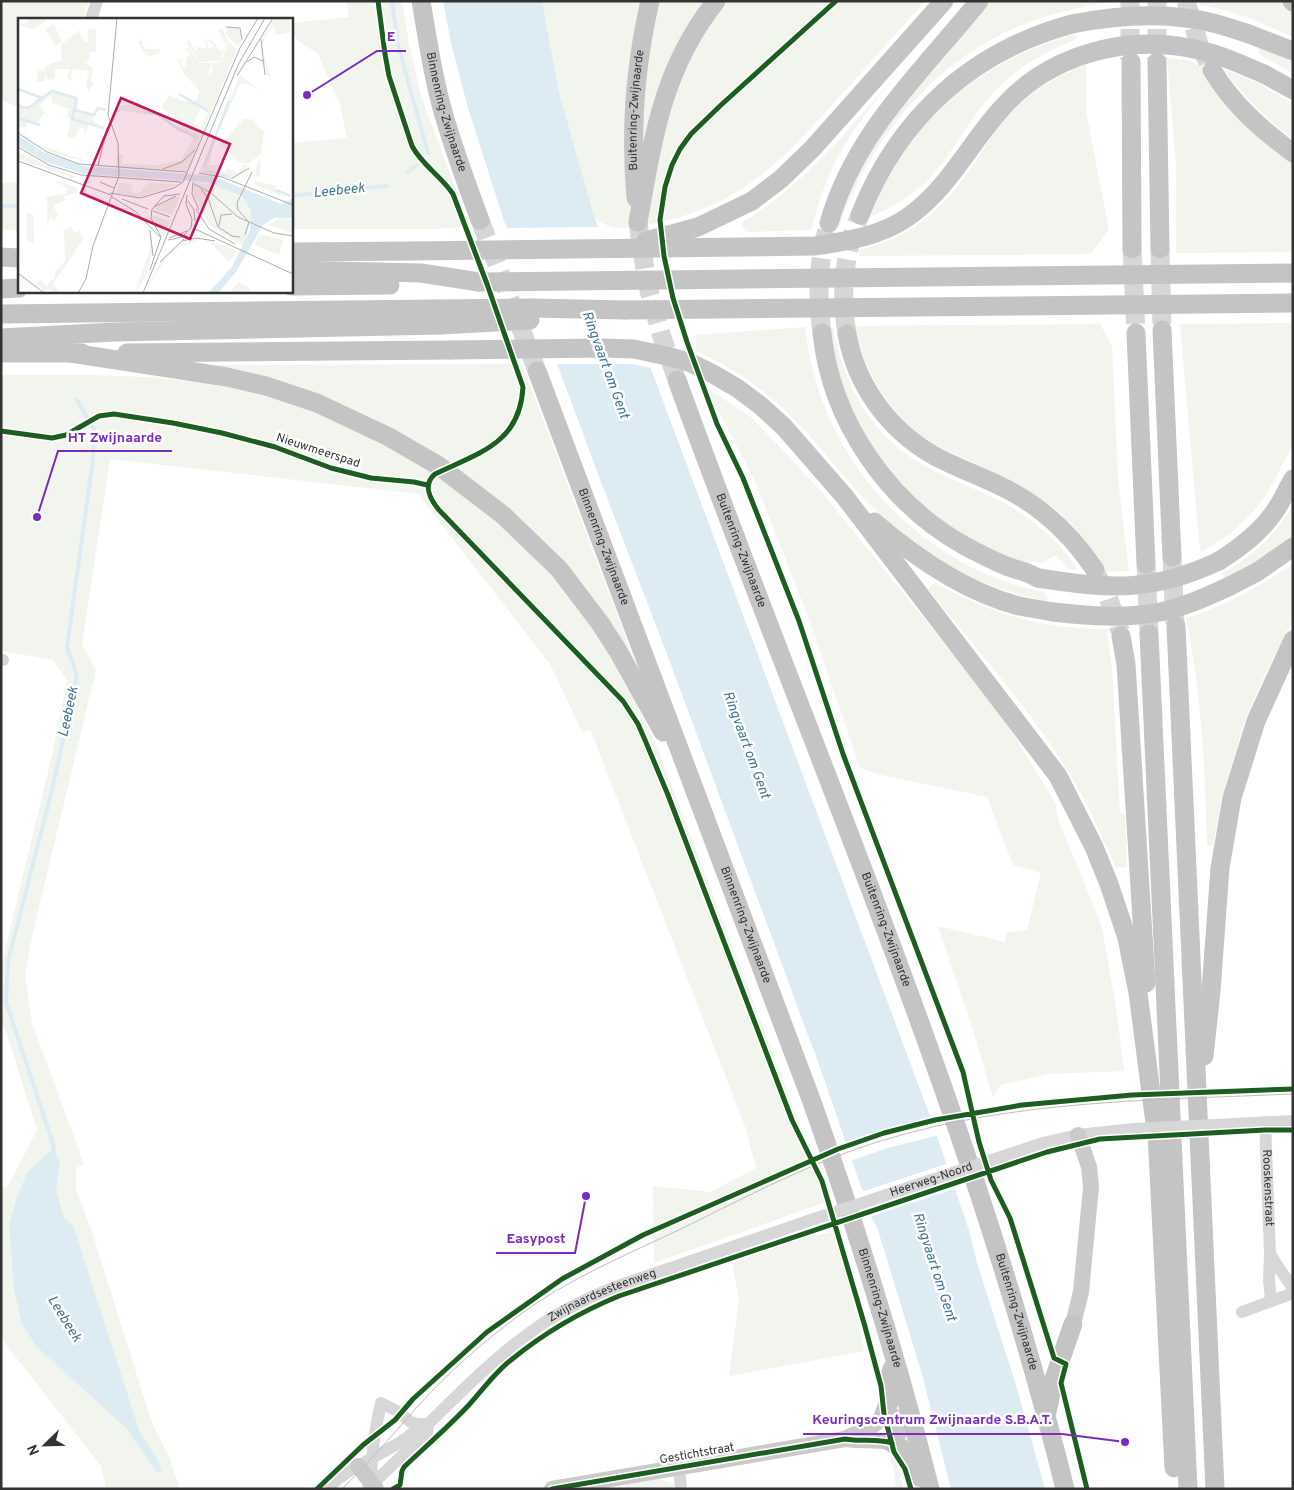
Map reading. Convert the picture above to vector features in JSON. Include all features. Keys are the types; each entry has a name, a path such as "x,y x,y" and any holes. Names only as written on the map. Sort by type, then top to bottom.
{"highway":[{"name":"Binnenring-Zwijnaarde","path":"421,1 445,120 480,220"},
{"name":"Buitenring-Zwijnaarde","path":"650,1 636,76 633,122 633,164 638,222 655,126 665,94 676,66 690,39 716,1"},
{"path":"595,249 655,240 698,227 752,201 781,180 813,148 944,1"},
{"path":"829,223 845,178 858,152 877,124 979,1"},
{"path":"860,215 866,199 892,152 912,124 942,92 984,61 1006,48 1038,35 1072,24 1115,17 1186,18 1218,24 1293,51"},
{"path":"292,252 815,246 864,236 888,228 907,218 943,185 1001,108 1030,82 1062,62 1107,49 1135,45 1190,48 1228,59 1264,74 1293,90"},
{"path":"1130,62 1132,249"},
{"path":"1157,62 1160,249"},
{"path":"1212,70 1232,99 1246,115 1262,130 1293,153"},
{"path":"1,257 18,257"},
{"path":"292,270 479,282 1293,273"},
{"path":"292,286 424,279"},
{"path":"1,289 18,288"},
{"path":"1,314 438,317 533,320 625,310 1293,303"},
{"path":"1,338 438,317"},
{"path":"1162,330 1172,557"},
{"path":"822,333 829,372 838,400 850,426 880,473 899,495 920,514 956,540 985,556 1038,578 1103,587 1127,587 1175,579 1198,571 1219,561 1256,534 1275,511 1293,479"},
{"path":"1136,333 1146,564"},
{"path":"847,334 850,350 860,377 872,398 897,428 933,455 1012,492 1049,516 1076,544 1094,570"},
{"path":"1,353 634,349 671,356 691,363 737,388 784,427 845,497 1058,776 1084,826 1109,884 1127,938 1138,993 1158,1146"},
{"path":"71,353 227,377 266,386 317,403 389,437 420,454 462,483 503,515 559,569 618,651 693,786"},
{"name":"Binnenring-Zwijnaarde","path":"537,371 812,1102 843,1192 914,1424 930,1489"},
{"name":"Buitenring-Zwijnaarde","path":"677,380 892,947 947,1099 1008,1285 1066,1489"},
{"path":"845,497 896,541 945,574 984,593 1009,602 1053,612 1089,616 1125,616 1161,612 1196,602 1257,572 1293,546"},
{"path":"1176,626 1215,1489"},
{"path":"1149,634 1188,1489"},
{"path":"1121,636 1126,664 1158,1146 1176,1489"},
{"path":"1197,1112 1211,991 1220,868 1232,798 1256,721 1293,640"},
{"path":"1046,1416 1054,1379 1073,1324"},
{"path":"884,1414 889,1404 891,1392 889,1378 895,1362"},
{"path":"892,1443 907,1453 916,1474 930,1489"}],"main road":[{"path":"1073,1324 1081,1292 1091,1187 1089,1167 1078,1134"},
{"path":"884,1414 894,1416 899,1425 899,1435 892,1443"},
{"name":"Gestichtstraat","path":"845,1439 871,1428 878,1423 884,1414"},
{"name":"Gestichtstraat","path":"552,1489 845,1439 854,1441 874,1439 892,1443"},
{"path":"364,1462 372,1487"}],"street":[{"path":"91,18 98,1"},
{"name":"Heerweg-Noord","path":"808,1221 1010,1154 1078,1134 1134,1129 1293,1121"},
{"name":"Rooskenstraat","path":"1265,1122 1271,1300"},
{"name":"Zwijnaardsesteenweg","path":"326,1489 343,1474 404,1440 421,1426 428,1424 504,1352 529,1332 578,1304 624,1284 808,1221"},
{"path":"1270,1253 1275,1264 1293,1288"},
{"path":"1242,1312 1293,1293"},
{"path":"364,1462 375,1430 381,1403 397,1410 411,1422 428,1424"},
{"name":"Zwijnaardsesteenweg","path":"372,1487 427,1432 428,1424"},
{"path":"679,1467 681,1489"}],"shaded area":[{"path":"1,1 89,1 83,18 18,18 18,107 1,100"},
{"path":"353,1 402,1 409,44 422,99 470,226 436,229 292,229 292,143 347,138 340,104 318,54 297,40 292,32 292,23 349,17 347,3"},
{"path":"542,1 925,1 802,138 741,190 691,214 661,222 617,228 595,219 559,92"},
{"path":"990,1 1112,1 1057,13 1024,24 998,36 951,66 930,84 893,126 863,173 850,198 840,225 837,225 853,181 884,129"},
{"path":"1199,1 1284,1 1293,13 1293,37 1236,14 1200,5"},
{"path":"1075,34 1077,39 1032,61 1003,83 985,102 928,180 900,202 870,217 885,183 904,153 925,125 950,100 977,79 1008,61 1040,46"},
{"path":"1258,45 1293,62 1293,74 1259,54"},
{"path":"1167,58 1186,60 1202,66 1214,86 1293,162 1293,252 1176,253 1176,165"},
{"path":"1086,65 1086,112 1109,229 1091,254 859,256 859,250 901,235 933,213 956,188 999,126 1018,106 1050,82"},
{"path":"901,69 845,144 825,185 811,230 746,232 741,223 786,191 827,153"},
{"path":"1224,69 1260,84 1293,104 1293,139 1256,107"},
{"path":"18,182 18,230 1,230 1,183"},
{"path":"1293,323 1293,445 1265,497 1250,515 1230,534 1201,552 1180,324"},
{"path":"1100,324 1112,346 1118,479 1129,571 1106,572 1080,534 1047,503 1006,479 936,445 904,420 892,407 873,377 859,344 855,326"},
{"path":"805,327 811,361 820,394 833,425 848,454 867,481 889,506 914,529 942,550 978,570 1004,581 1044,592 1048,601 1024,596 977,580 933,557 913,543 876,511 785,410 753,383 696,351 696,335"},
{"path":"829,327 833,327 843,366 859,401 882,433 896,447 936,472 1009,506 1029,519 1056,542 1078,570 1068,569 1056,555 1042,563 1032,561 1031,564 998,553 943,521 919,501 877,453 861,427 847,398 837,368"},
{"path":"522,364 643,683 638,707 654,739 800,1125 824,1177 832,1200 654,1263 653,1186 711,1192 756,1168 746,1129 590,729 582,732 550,664 418,494 110,459 82,644 96,670 33,932 25,974 32,1023 84,1164 76,1168 76,1189 92,1232 152,1423 169,1457 180,1489 106,1489 101,1466 1,1338 1,1186 7,1188 37,1130 1,1021 1,966 52,755 67,680 53,660 1,651 1,375 147,377 198,382 206,365"},
{"path":"706,387 752,418 819,489 999,711 1055,802 1059,821 1102,927 1116,1007 1124,1071 1048,1074 1001,1085 993,1098 974,1033 938,926 1005,942 1007,932 1027,930 1041,873 1013,865 987,797 877,774 860,768 810,622 755,481"},
{"path":"1293,504 1293,537 1280,548 1225,581 1222,573 1244,560 1263,544 1287,515"},
{"path":"1293,564 1293,619 1246,717 1222,796 1213,846 1207,846 1202,732 1196,675 1186,618 1214,608 1241,595"},
{"path":"935,583 976,603 1018,618 1061,626 1107,629 1112,668 1120,812 1125,814 1127,867 1116,868 1076,784 1037,725 928,589"},
{"path":"834,1232 852,1296 864,1351 729,1376 739,1298 732,1262 805,1237"},
{"path":"888,1451 896,1461 904,1489 896,1489 894,1471"},
{"path":"659,1479 674,1484 674,1489 625,1489 624,1483"}],"water":[{"name":"Ringvaart om Gent","path":"443,1 542,1 559,92 595,219 929,1113 969,1230 977,1263 1017,1388 1045,1489 951,1489 922,1374 877,1227 872,1219 822,1073 670,662 503,218 468,108 451,43"},
{"path":"54,1147 60,1164 56,1190 64,1218 73,1225 140,1433 157,1458 162,1471 157,1472 126,1428 37,1347 22,1324 14,1289 9,1224 27,1173"}],"pier":[{"path":"601,227 652,368 632,364 554,364 504,228"},
{"path":"933,1118 939,1135 888,1148 850,1161 844,1144"},
{"path":"949,1163 957,1188 869,1217 861,1192"}],"waterway":[{"path":"392,1 398,45 428,153"},
{"path":"408,172 417,165"},
{"name":"Leebeek","path":"292,196 387,186"},
{"name":"Leebeek","path":"1,206 18,206"},
{"name":"Leebeek","path":"53,1151 54,1147 6,1002 8,961 52,790 77,676 67,647 93,459 94,429 77,400"}],"tunnel":[{"path":"1130,1 1130,60"},
{"path":"1157,1 1157,61"},
{"path":"1186,1 1199,44 1208,62"},
{"path":"847,334 844,303 845,273 850,244 860,215"},
{"path":"480,220 537,371"},
{"path":"638,222 647,283 661,334 677,380"},
{"path":"822,333 819,305 820,278 825,237 829,223"},
{"path":"1132,249 1136,333"},
{"path":"1160,249 1162,330"},
{"path":"1172,557 1175,624"},
{"path":"1146,564 1149,634"},
{"path":"1096,574 1106,591 1120,631"}],"tram line":[{"path":"342,1489 453,1370 491,1337 537,1303 598,1268 832,1158 884,1140 934,1127 1035,1109 1086,1104 1293,1094"}],"cycle path":[{"path":"378,1 389,76 412,146 421,159 453,194 523,387 520,406 514,422 505,434 481,452 435,474 431,478 428,487 430,497 439,510 623,701 638,724 668,795 792,1120 822,1181 881,1386 884,1414 894,1452 905,1469 911,1489"},
{"path":"836,1 721,105 691,134 680,149 672,165 665,187 660,220 664,256 673,298 717,424 743,478 799,621 843,754 963,1072 979,1142 991,1180 1010,1218 1054,1358 1066,1364 1061,1383 1087,1489"},
{"name":"Nieuwmeerspad","path":"1,431 52,438 66,435 99,416 114,414 222,433 275,447 331,468 371,478 427,485"},
{"path":"317,1489 363,1445 395,1420 413,1399 487,1332 562,1279 643,1235 838,1149 884,1133 935,1120 1022,1105 1132,1095 1293,1089"},
{"path":"393,1489 400,1485 404,1467 459,1415 505,1365 536,1341 563,1324 619,1296 1047,1152 1100,1139 1293,1130"},
{"path":"552,1489 845,1439 892,1443"}],"place":[{"name":"E","path":"307,95"},
{"name":"HT Zwijnaarde","path":"37,517"},
{"name":"Easypost","path":"586,1196"},
{"name":"Keuringscentrum Zwijnaarde S.B.A.T.","path":"1125,1442"}]}
